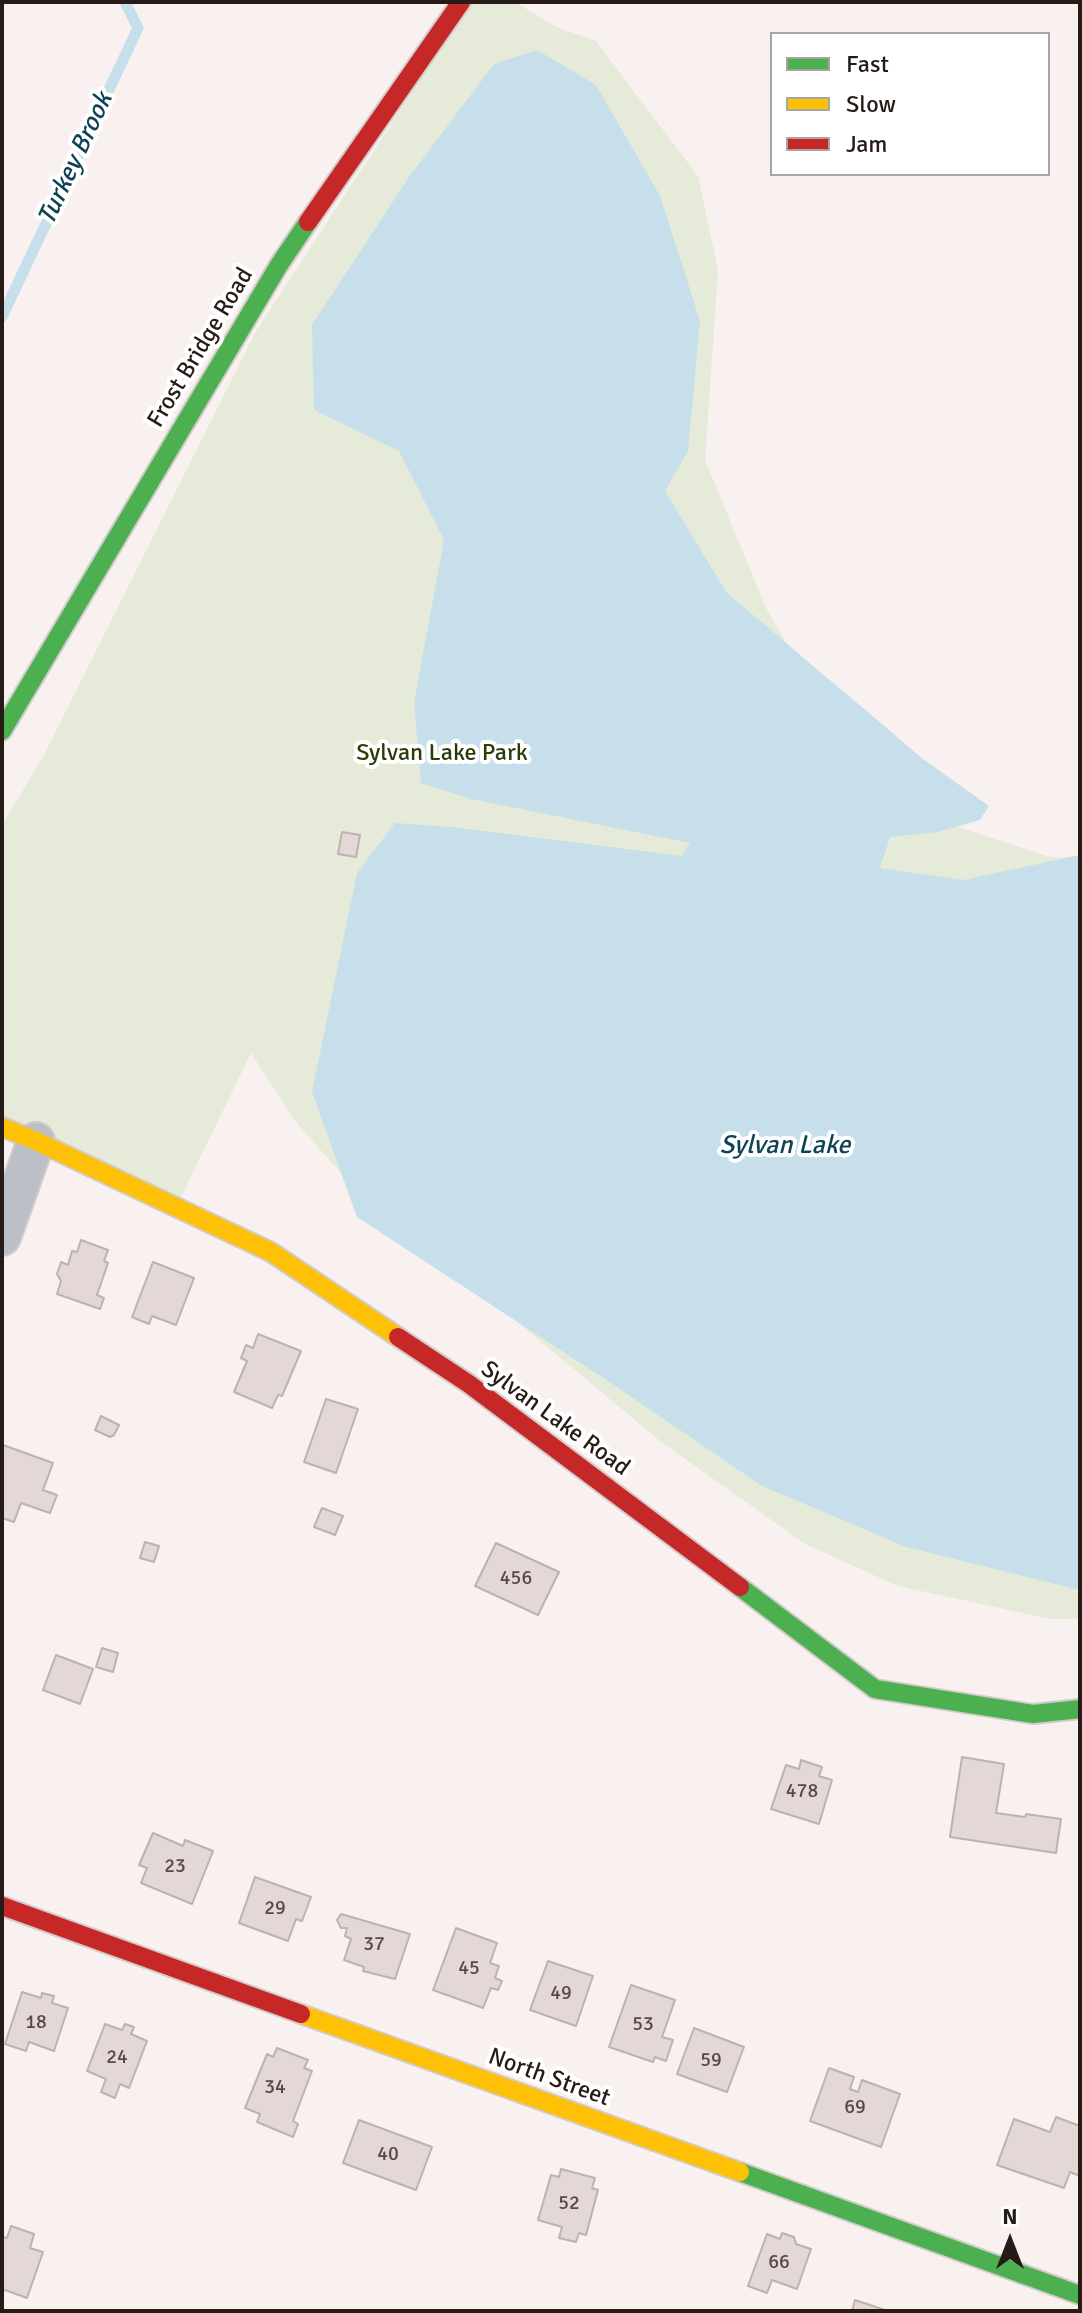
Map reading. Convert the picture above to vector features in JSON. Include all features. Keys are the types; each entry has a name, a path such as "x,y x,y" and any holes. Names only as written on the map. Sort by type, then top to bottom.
{"street":[{"name":"Frost Bridge Road","path":"2,731 279,265 461,2"},
{"name":"Sylvan Lake Road","path":"2,1127 271,1252 469,1384 875,1689 1033,1714 1080,1709"},
{"path":"2,1237 36,1141"},
{"name":"North Street","path":"2,1906 1080,2295"}],"green space":[{"name":"Sylvan Lake","path":"471,2 515,2 558,28 595,40 698,176 718,270 705,460 766,608 844,744 931,818 1050,857 1080,857 1080,1619 1050,1619 898,1586 805,1544 660,1441 347,1180 295,1121 251,1053 174,1211 2,1122 2,825 43,757 256,331"}],"water":[{"name":"Sylvan Lake","path":"537,50 596,85 660,196 700,321 688,451 665,491 726,592 923,759 989,806 980,820 937,832 890,837 880,868 963,880 1080,855 1080,1590 906,1547 762,1486 357,1217 312,1092 357,873 395,823 452,827 682,856 690,843 471,799 421,783 414,703 444,540 399,451 314,410 312,325 409,177 494,64"}],"building":[{"path":"342,832 360,835 356,857 338,854"},
{"path":"81,1240 108,1250 104,1261 108,1263 97,1295 104,1298 100,1309 57,1294 61,1281 57,1274 61,1262 68,1265 72,1251 77,1252"},
{"path":"153,1262 194,1278 176,1325 152,1316 149,1324 132,1317"},
{"path":"258,1334 301,1351 282,1396 278,1395 272,1408 234,1392 247,1361 241,1358 246,1345 253,1348"},
{"path":"326,1399 358,1409 336,1473 304,1462"},
{"path":"101,1416 119,1425 114,1435 110,1437 95,1430"},
{"path":"3,1445 53,1463 43,1490 57,1495 50,1513 21,1503 14,1522 2,1518"},
{"path":"322,1508 343,1516 335,1535 314,1527"},
{"path":"145,1542 159,1546 154,1562 140,1558"},
{"path":"496,1543 559,1572 538,1615 475,1586"},
{"path":"102,1648 118,1653 113,1672 96,1667"},
{"path":"56,1655 93,1669 80,1704 43,1690"},
{"path":"962,1757 1004,1764 996,1813 1061,1819 1056,1853 950,1837"},
{"path":"801,1760 822,1767 819,1776 832,1780 819,1824 771,1809 786,1765 799,1769"},
{"path":"153,1833 183,1846 185,1840 213,1851 192,1904 141,1883 147,1868 139,1865"},
{"path":"255,1877 311,1897 302,1921 296,1919 288,1941 239,1923"},
{"path":"341,1914 410,1934 395,1979 363,1971 364,1967 344,1960 351,1939 345,1936 347,1928 341,1928 337,1920"},
{"path":"456,1928 497,1943 490,1963 499,1966 495,1978 502,1981 498,1990 491,1988 483,2008 433,1990"},
{"path":"548,1961 593,1976 576,2026 530,2010"},
{"path":"631,1985 675,2000 662,2037 673,2040 666,2061 655,2057 653,2062 609,2047"},
{"path":"22,1992 41,1998 42,1993 54,1996 52,2003 68,2008 54,2051 29,2042 26,2051 5,2044"},
{"path":"105,2024 122,2030 125,2024 134,2027 131,2034 147,2041 129,2088 120,2084 115,2098 101,2092 106,2079 87,2071"},
{"path":"694,2028 744,2047 727,2092 677,2074"},
{"path":"277,2048 308,2060 304,2068 312,2071 293,2121 298,2124 293,2137 257,2122 260,2114 245,2108 267,2054 273,2057"},
{"path":"829,2068 854,2077 850,2089 858,2092 862,2080 900,2094 881,2147 810,2121"},
{"path":"1056,2117 1080,2126 1080,2176 1070,2172 1064,2188 997,2165 1014,2119 1050,2132"},
{"path":"359,2120 432,2147 416,2190 343,2163"},
{"path":"561,2169 595,2178 592,2188 598,2190 586,2235 579,2233 576,2242 559,2238 562,2227 538,2220 551,2175 559,2177"},
{"path":"11,2226 34,2234 30,2248 43,2252 27,2298 2,2289 2,2237 7,2238"},
{"path":"782,2233 794,2237 796,2244 811,2249 797,2289 772,2280 767,2293 748,2286 767,2234 780,2239"},
{"path":"855,2300 888,2311 852,2311"}],"waterway":[{"name":"Turkey Brook","path":"2,317 138,28 125,2"}],"traffic: fast":[{"path":"2,731 279,265 308,222"},
{"path":"740,1587 875,1689 1033,1714 1080,1709"},
{"path":"740,2172 1080,2295"}],"traffic: slow":[{"path":"2,1127 271,1252 398,1337"},
{"path":"301,2014 740,2172"}],"traffic: jam":[{"path":"308,222 461,2"},
{"path":"398,1337 469,1384 740,1587"},
{"path":"2,1906 301,2014"}],"park label":[{"name":"Sylvan Lake Park","path":"442,754"}]}
